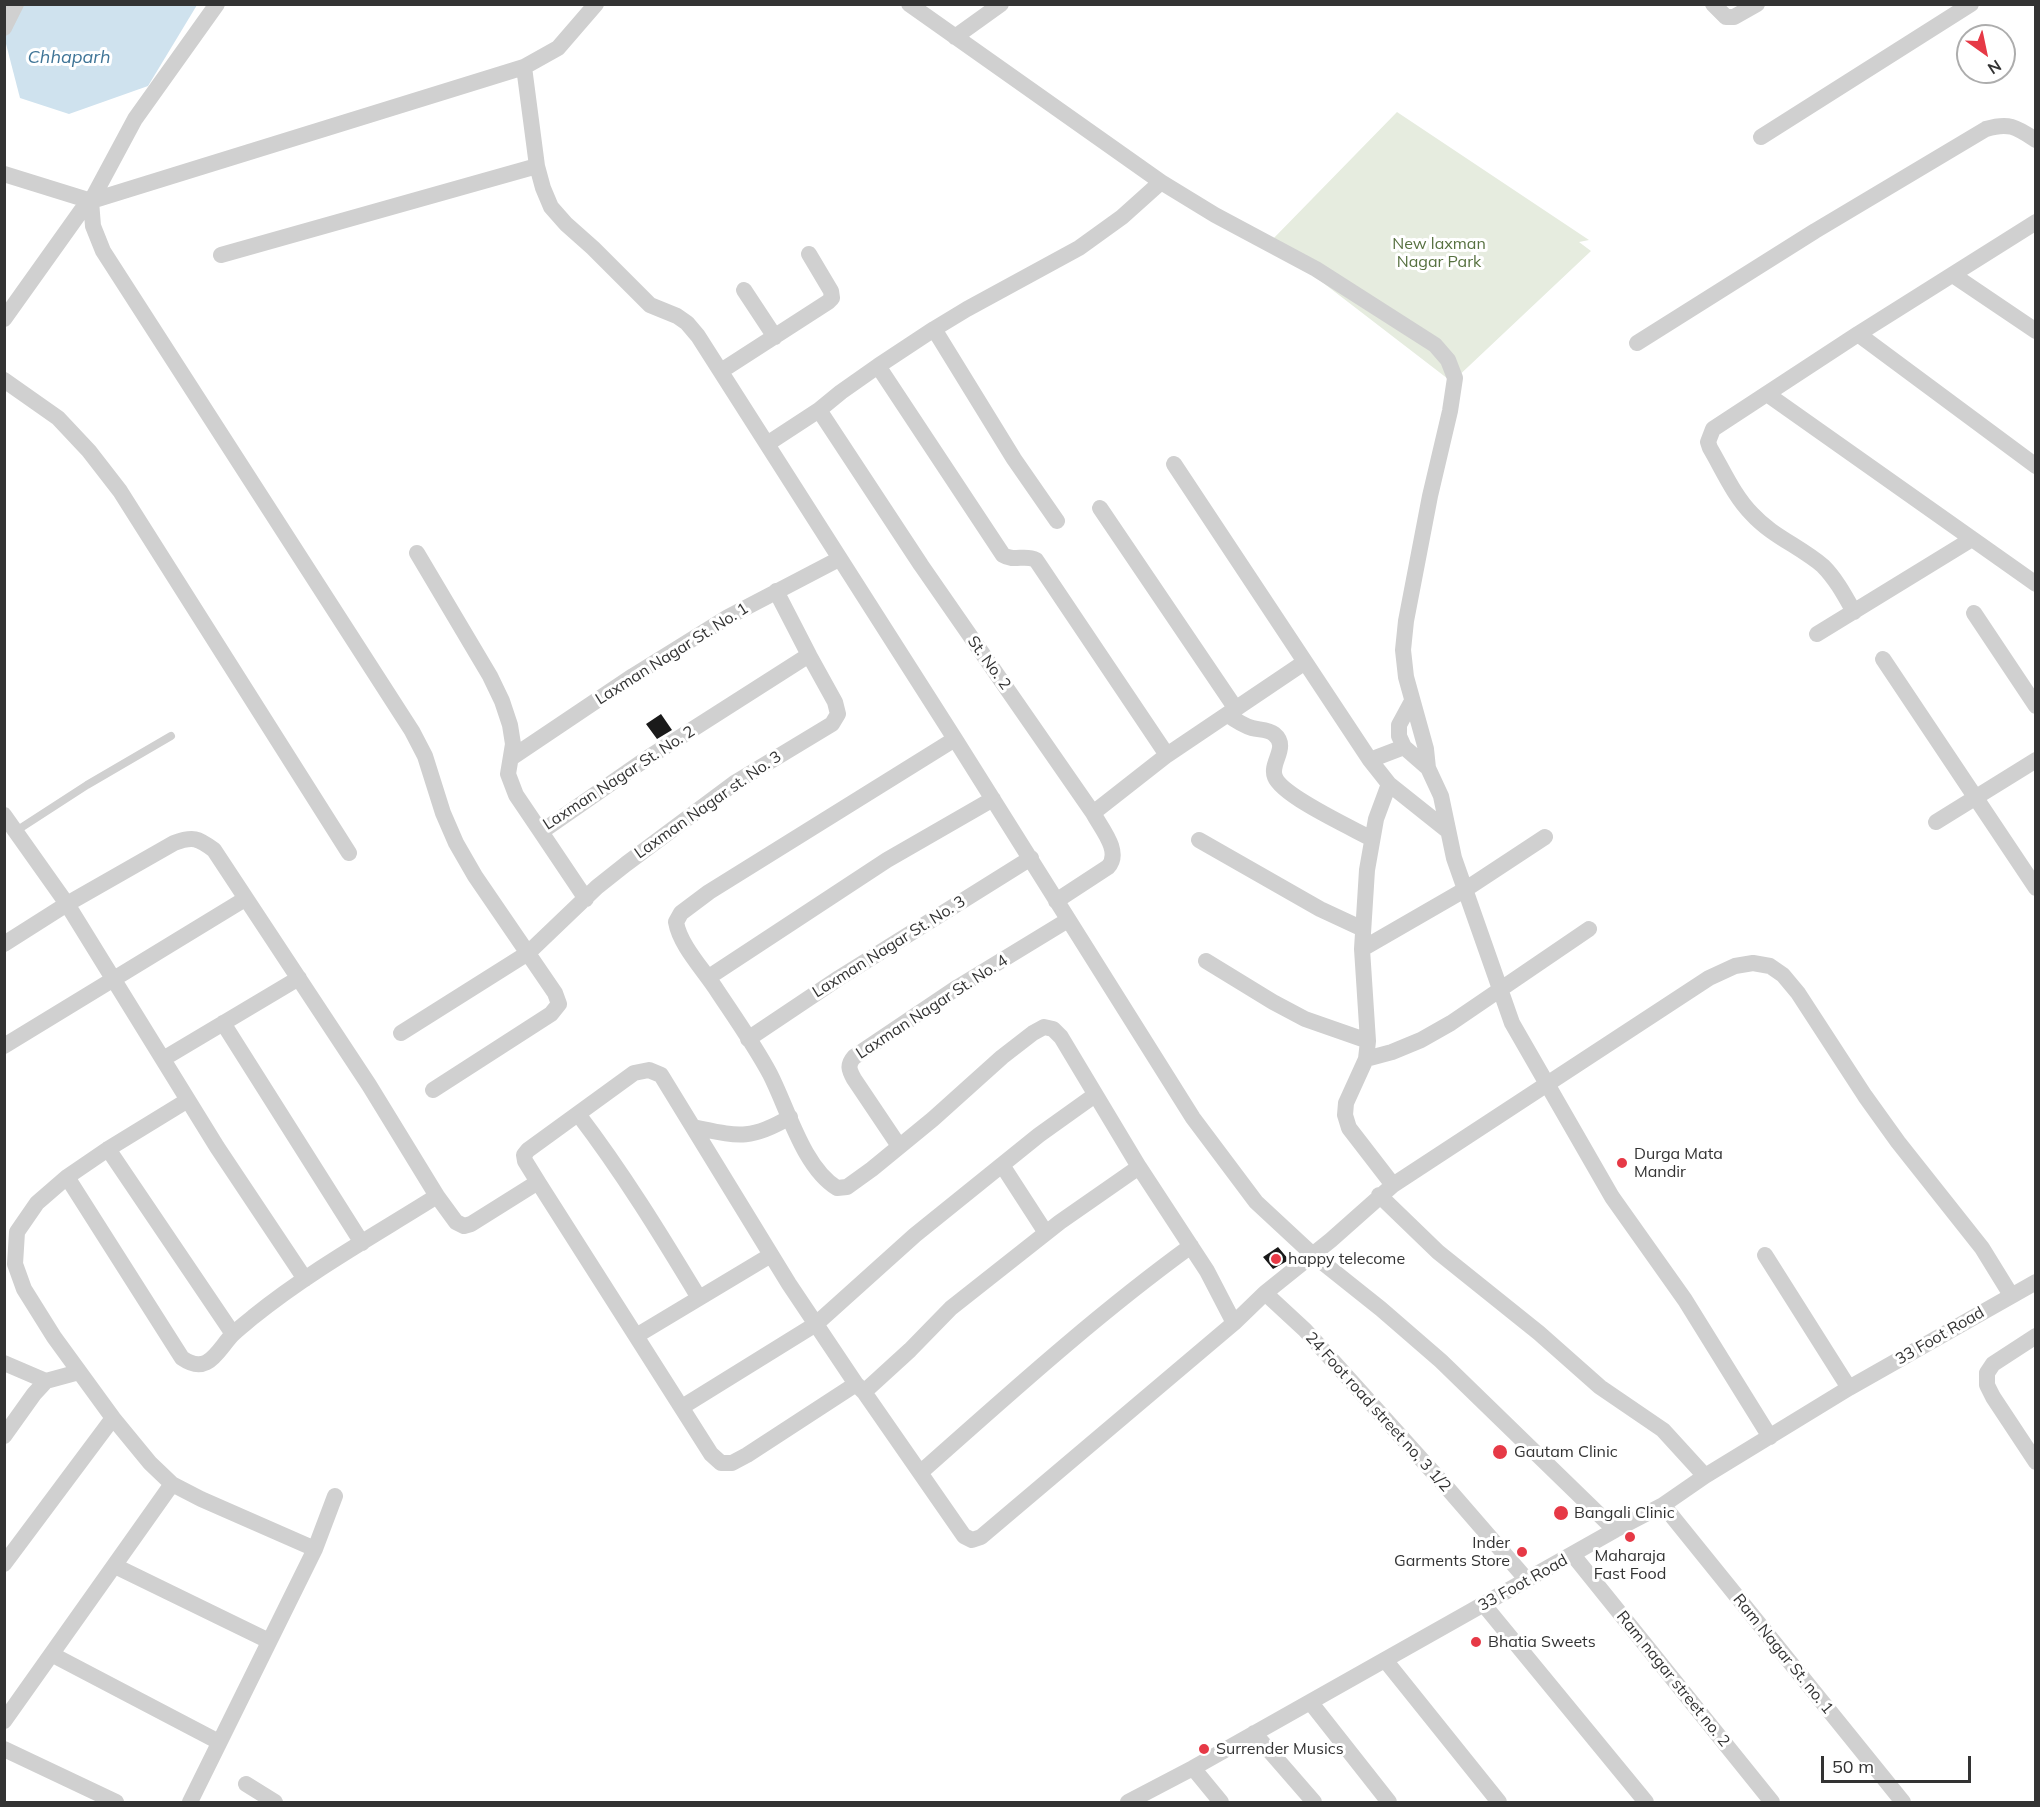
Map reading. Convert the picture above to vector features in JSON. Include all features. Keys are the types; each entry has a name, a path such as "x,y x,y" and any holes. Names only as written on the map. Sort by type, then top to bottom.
{"street":[{"path":"4,28 16,4"},
{"path":"4,319 81,211 91,201 135,119 217,4"},
{"path":"4,174 91,201 524,67 558,48 596,4"},
{"path":"909,4 1161,182 1215,215 1316,269 1435,345 1448,360 1455,378 1450,411 1430,495 1403,650 1406,678 1426,749 1428,768 1441,796 1448,831 1466,889 1512,1023 1612,1197 1690,1309 1770,1437"},
{"path":"955,37 1001,4"},
{"path":"1713,4 1726,17 1734,17 1757,4"},
{"path":"1761,137 1971,4"},
{"path":"524,67 537,166 551,207 566,225 593,248 650,305 677,316 687,323 721,372 956,739 1193,1118 1256,1202 1311,1254 1381,1309 1441,1361 1615,1530"},
{"path":"1637,343 1815,231 1986,129 2002,124 2018,128 2036,140"},
{"path":"221,255 537,166"},
{"path":"767,444 934,329 1079,248 1122,217 1161,182"},
{"path":"91,201 93,226 103,251 412,731 425,756 443,813 456,843 475,876 555,993 559,1004 551,1014 433,1090"},
{"path":"1854,612 1824,568 1806,553 1768,529 1751,514 1710,448 1708,442 1713,429 2036,222"},
{"path":"721,372 828,302 832,297 831,291 809,254"},
{"path":"1953,275 2036,331"},
{"path":"744,290 775,337"},
{"path":"934,329 1014,459 1057,521"},
{"path":"1858,334 2036,466"},
{"path":"878,366 1003,555 1009,559 1031,557 1036,560 1167,755"},
{"path":"4,380 58,418 89,451 120,491 348,853"},
{"path":"1767,394 2036,584"},
{"name":"St. No. 2","path":"819,410 921,565 1093,813 1112,846 1113,862 1056,901"},
{"path":"1174,464 1370,760 1389,784 1448,831"},
{"path":"1100,508 1241,724 1275,734 1280,743 1280,752 1274,771 1275,778 1281,786 1293,796 1372,838"},
{"path":"1817,634 1972,539"},
{"name":"Laxman Nagar St. No. 2","path":"417,553 490,676 502,701 511,734 511,759 508,774 516,795 541,832 646,759 809,655"},
{"name":"Laxman Nagar St. No. 1","path":"511,759 633,676 728,617 839,559"},
{"path":"776,591 809,655"},
{"path":"1974,614 2036,706"},
{"name":"Laxman Nagar st. No. 3","path":"401,1034 528,953 626,864 736,782 832,724 838,714 835,702 809,655"},
{"path":"1883,659 2036,888"},
{"path":"1093,813 1167,755 1305,662"},
{"path":"1412,700 1399,724 1399,736 1404,747 1428,768"},
{"path":"956,739 709,892 681,913 676,922 678,934 709,977 770,1074 818,1170 829,1183 837,1188 847,1186 899,1146 1002,1057 1044,1027 1053,1029 1061,1037 1139,1167 1207,1271 1234,1323"},
{"path":"1370,760 1404,747"},
{"path":"1936,822 2036,760"},
{"path":"1389,784 1376,819 1367,870 1362,949 1368,1041 1366,1059 1346,1103 1345,1116 1349,1128 1393,1185"},
{"path":"709,977 887,860 993,799"},
{"path":"9,826 67,904 259,1212 305,1279"},
{"path":"541,832 586,899"},
{"path":"1362,949 1466,889 1545,837"},
{"path":"4,944 67,904 174,843 188,838 201,840 214,850 456,1222 464,1226 471,1224 538,1182"},
{"path":"1199,840 1320,909 1363,929"},
{"name":"Laxman Nagar St. No. 3","path":"748,1039 839,978 1030,858"},
{"path":"4,1046 246,899"},
{"name":"Laxman Nagar St. No. 4","path":"899,1146 854,1079 849,1070 849,1063 854,1057 958,987 1068,920"},
{"path":"1366,1059 1420,1040 1451,1023 1589,929"},
{"path":"1206,961 1305,1019 1368,1041"},
{"path":"1139,1167 1046,1233 951,1308 910,1350 860,1388 732,1463 721,1463 711,1454 538,1182 525,1161 524,1155 634,1073 649,1070 661,1075 816,1324 860,1388 921,1472 964,1536 972,1540 981,1537 1234,1323 1265,1293 1330,1240 1379,1195 1709,978 1735,966 1753,963 1770,966 1783,975 1798,993 1898,1142 1982,1248 2011,1295"},
{"path":"163,1059 299,978"},
{"path":"223,1023 362,1243"},
{"path":"682,1407 816,1324 915,1235 1040,1135 1095,1095"},
{"path":"188,1100 108,1149 67,1177 37,1203 17,1232 15,1264 24,1289 78,1372 112,1418 172,1484 315,1549"},
{"path":"578,1114 611,1157 699,1299"},
{"path":"693,1127 725,1134 750,1135 771,1129 790,1117"},
{"path":"108,1149 233,1334"},
{"path":"1002,1165 1046,1233"},
{"path":"67,1177 182,1358 191,1364 202,1364 213,1359 233,1334 305,1279 437,1196"},
{"path":"1379,1195 1438,1252 1554,1345 1600,1388 1663,1430 1705,1476"},
{"path":"921,1472 1066,1343 1191,1246"},
{"path":"636,1336 771,1255"},
{"path":"1765,1255 1849,1388"},
{"name":"33 Foot Road","path":"1129,1802 1311,1703 1663,1505 1705,1476 1849,1388 2036,1282"},
{"name":"24 Foot road street no, 3 1/2","path":"1265,1293 1305,1330 1527,1580"},
{"path":"2036,1336 1993,1364 1987,1373 1987,1385 1993,1397 2036,1462"},
{"path":"4,1363 46,1381"},
{"path":"4,1436 46,1381 78,1372"},
{"path":"4,1564 112,1418"},
{"path":"4,1721 53,1655 172,1484"},
{"path":"190,1803 315,1549 335,1496"},
{"name":"Ram Nagar St. no. 1","path":"1663,1505 1903,1803"},
{"name":"Ram nagar street no. 2","path":"1573,1555 1772,1803"},
{"path":"115,1566 270,1641"},
{"path":"1484,1605 1608,1753 1646,1803"},
{"path":"53,1655 219,1742"},
{"path":"1385,1660 1499,1803"},
{"path":"1311,1703 1389,1803"},
{"path":"1254,1733 1314,1803"},
{"path":"4,1749 116,1803"},
{"path":"1193,1768 1221,1803"},
{"path":"246,1784 275,1803"}],"lane":[{"path":"9,826 87,785 171,736"}],"green space":[{"name":"New laxman Nagar Park","path":"1397,112 1589,240 1579,242 1591,251 1452,382 1270,242"}],"water":[{"name":"Chhaparh","path":"15,5 197,5 148,86 69,114 20,98 4,30"}],"building":[{"path":"661,714 672,730 657,739 646,724"},
{"name":"happy telecome","path":"1278,1247 1289,1260 1273,1269 1263,1257"}],"place":[{"name":"Durga Mata Mandir","path":"1622,1163"},
{"name":"happy telecome","path":"1276,1259"},
{"name":"Gautam Clinic","path":"1500,1452"},
{"name":"Bangali Clinic","path":"1561,1513"},
{"name":"Maharaja Fast Food","path":"1630,1537"},
{"name":"Inder Garments Store","path":"1522,1552"},
{"name":"Bhatia Sweets","path":"1476,1642"},
{"name":"Surrender Musics","path":"1204,1749"}]}
